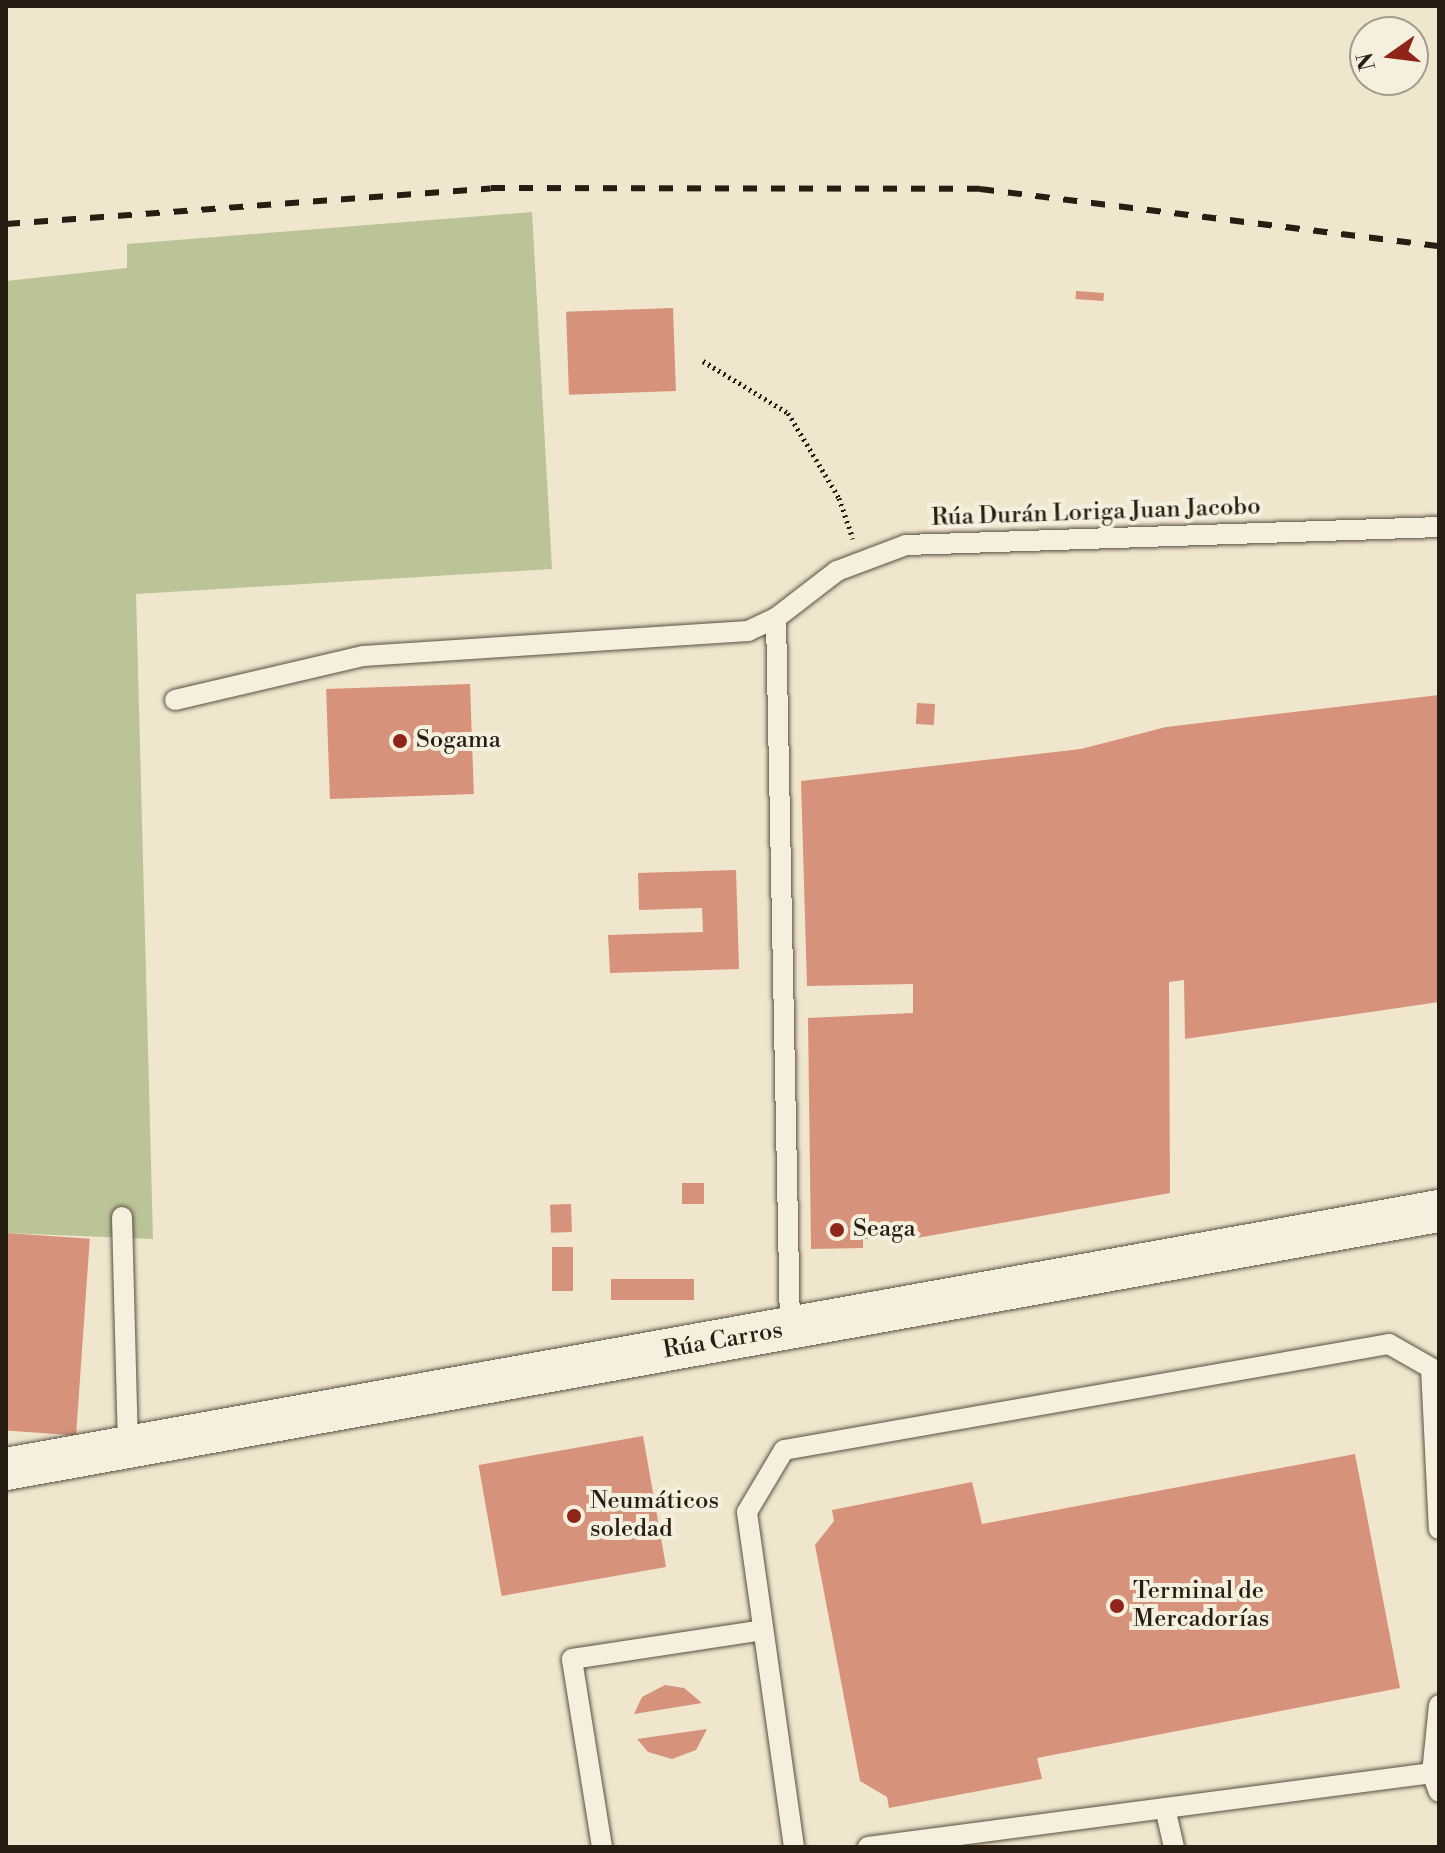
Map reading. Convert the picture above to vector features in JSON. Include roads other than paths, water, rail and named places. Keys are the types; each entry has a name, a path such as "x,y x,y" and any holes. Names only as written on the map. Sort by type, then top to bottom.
{"street":[{"name":"Rúa Carros","path":"6,1469 1439,1211"}],"lane":[{"name":"Rúa Durán Loriga Juan Jacobo","path":"175,700 363,656 722,636 776,618 837,571 906,545 1439,527"},
{"path":"776,618 790,1329"},
{"path":"122,1217 128,1449"},
{"path":"794,1847 747,1512 784,1450 1389,1344 1431,1368 1439,1529"},
{"path":"602,1847 572,1659 763,1630"},
{"path":"868,1847 1165,1808 1435,1782 1439,1705"},
{"path":"1165,1808 1174,1847"}],"railway":[{"path":"6,224 491,188 980,189 1439,246"}],"place":[{"name":"Sogama","path":"400,741"},
{"name":"Seaga","path":"837,1230"},
{"name":"Neumáticos soledad","path":"574,1516"},
{"name":"Terminal de Mercadorías","path":"1117,1606"}]}
